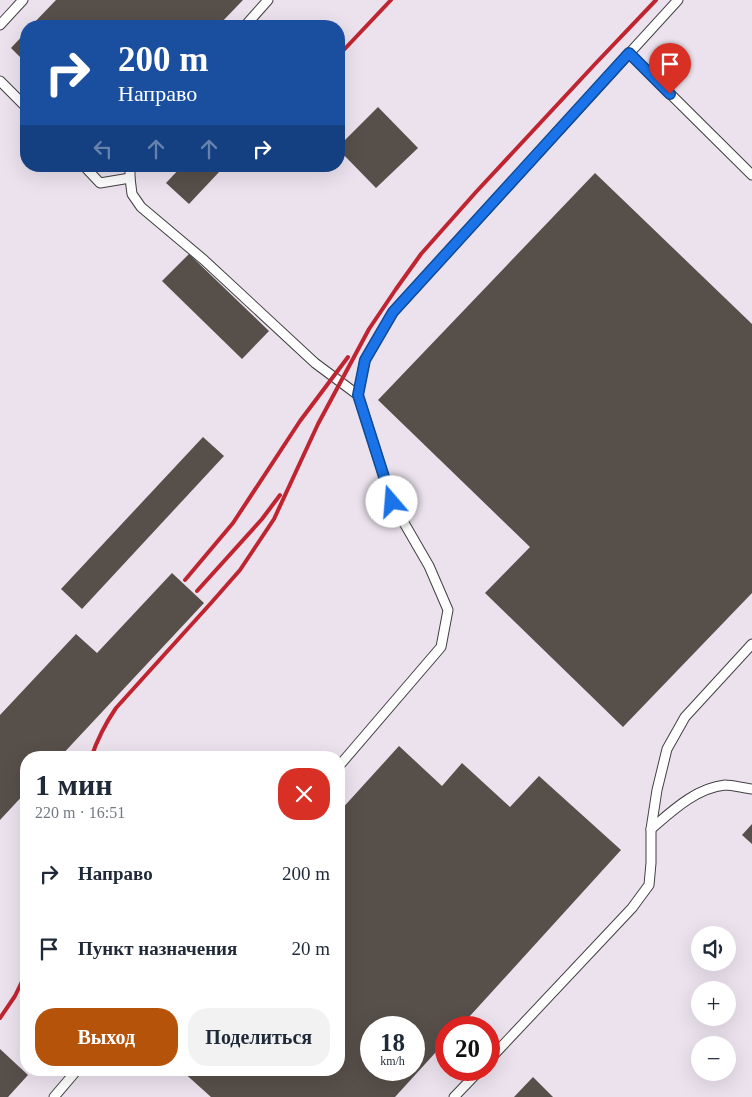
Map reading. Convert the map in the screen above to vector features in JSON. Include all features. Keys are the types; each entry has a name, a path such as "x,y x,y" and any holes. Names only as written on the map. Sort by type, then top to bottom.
{"lane":[{"path":"0,26 23,0"},
{"path":"250,20 268,0"},
{"path":"345,759 441,647 448,610 429,566 392,502 358,395 365,360 393,312 678,0"},
{"path":"629,53 752,175"},
{"path":"0,81 20,101"},
{"path":"90,172 100,183 130,178"},
{"path":"130,172 132,194 141,207 204,260 315,363 358,395"},
{"path":"500,1048 632,908 648,885 651,863 651,829 657,790 667,749 685,718 752,644"},
{"path":"651,829 678,806 703,791 725,785 752,788"},
{"path":"54,1097 72,1076"},
{"path":"454,1097 469,1081"}],"shaded area":[{"path":"0,0 752,0 752,1097 0,1097"}],"building":[{"path":"56,0 243,0 224,20 37,20"},
{"path":"20,38 20,57 11,48"},
{"path":"378,107 418,148 376,188 345,156 345,140"},
{"path":"176,172 219,172 189,204 166,183"},
{"path":"595,173 752,324 752,593 623,727 485,593 530,547 378,400"},
{"path":"189,254 269,331 242,359 162,281"},
{"path":"203,437 224,456 82,609 61,589"},
{"path":"172,573 204,603 66,751 20,751 20,798 0,820 0,715 76,634 97,653"},
{"path":"399,746 442,786 462,763 510,807 539,776 621,850 470,1016 435,1016 435,1053 425,1064 425,1016 360,1016 360,1081 410,1081 395,1097 211,1097 188,1076 345,1076 345,805"},
{"path":"752,824 752,844 742,835"},
{"path":"0,1049 20,1068 20,1076 27,1076 8,1097 0,1097"},
{"path":"533,1077 553,1097 514,1097"}],"railway":[{"path":"345,49 391,0"},
{"path":"94,751 108,720 116,708 240,570 274,519 318,424 369,329 421,254 476,192 656,0"},
{"path":"185,580 233,523 300,421 348,357"},
{"path":"197,591 262,519 280,495"},
{"path":"0,1018 20,986"}],"route":[{"path":"392,502 358,395 365,360 393,312 629,53 670,94"}]}
